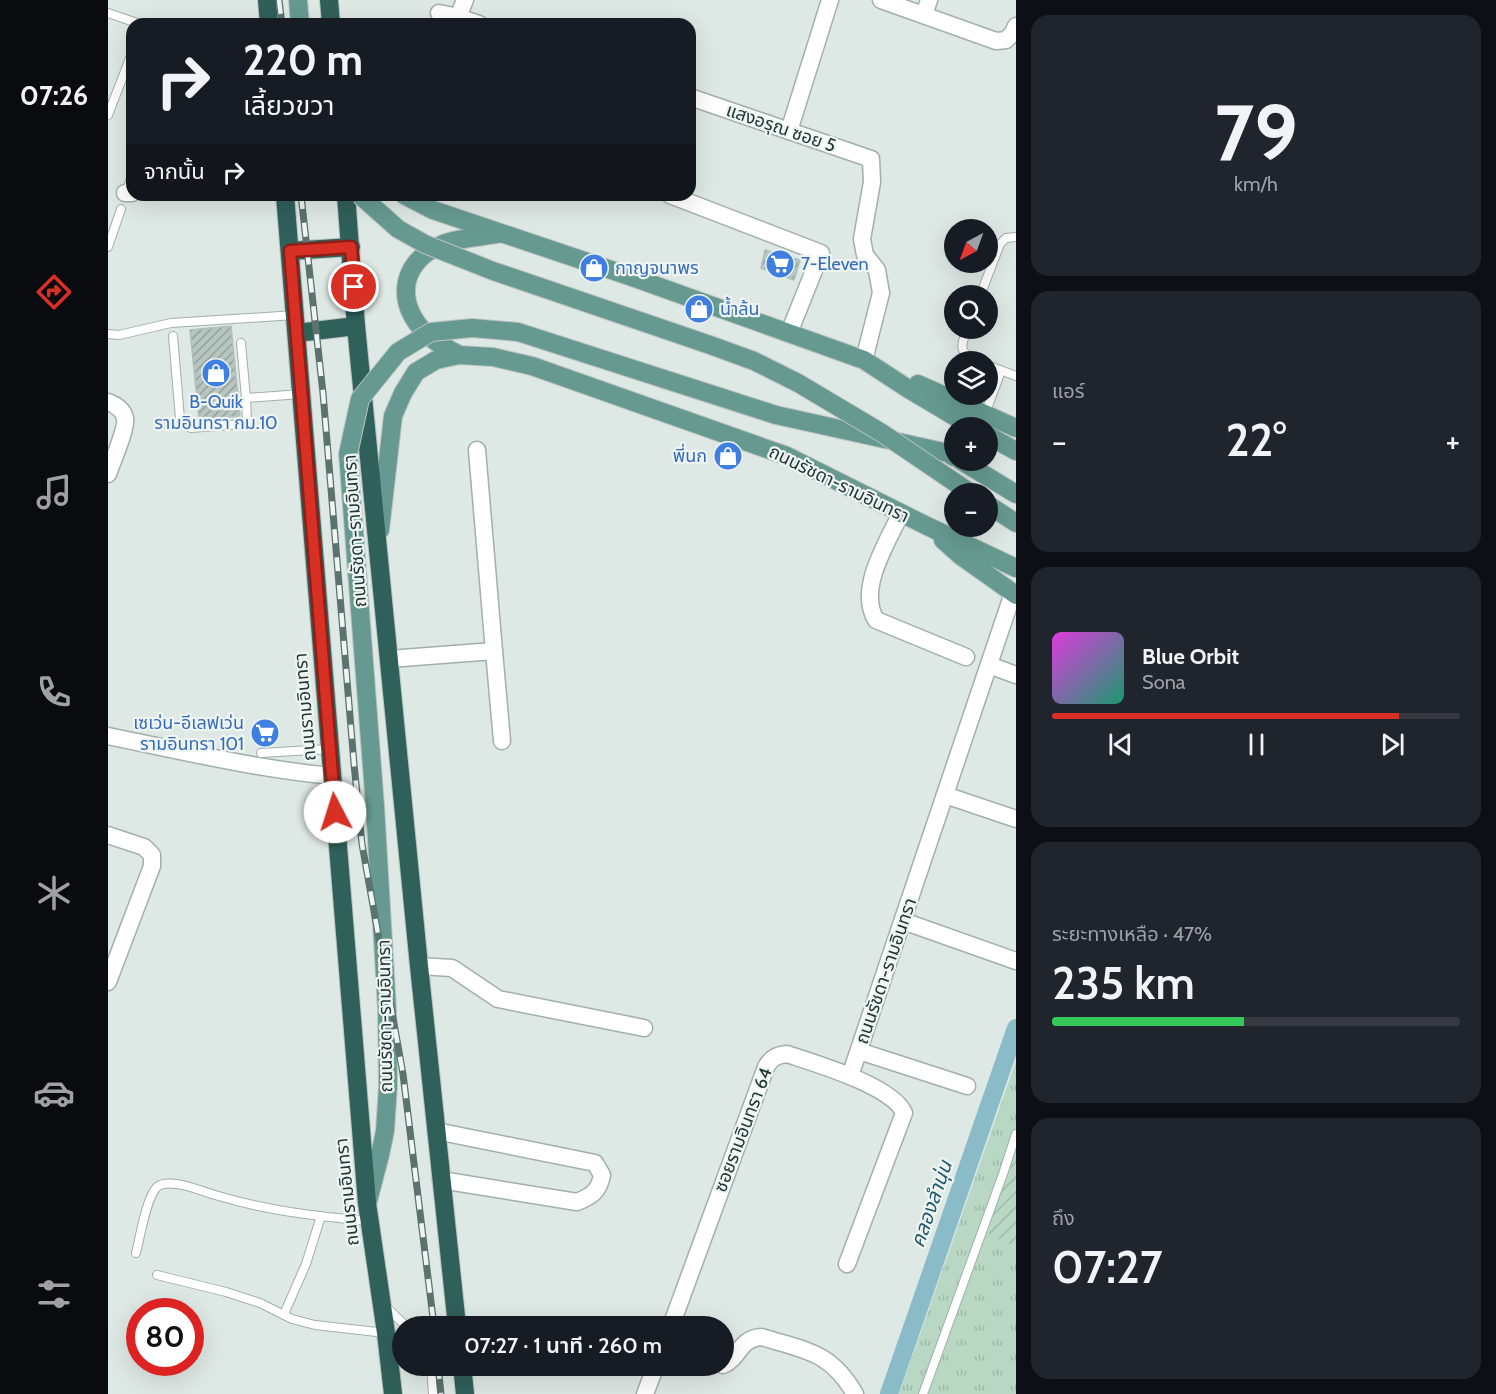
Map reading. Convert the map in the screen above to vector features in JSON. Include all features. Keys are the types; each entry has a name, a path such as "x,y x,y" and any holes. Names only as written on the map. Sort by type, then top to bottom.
{"highway":[{"path":"267,0 268,18"},
{"path":"329,0 331,18"},
{"name":"ถนนรามอินทรา","path":"286,201 369,1221 393,1394"},
{"path":"347,201 356,326 379,543 453,1316"},
{"path":"290,251 351,247"},
{"path":"297,333 356,326"},
{"path":"463,1376 465,1394"}],"main road":[{"path":"298,0 300,18"},
{"path":"367,201 398,229 442,251 493,271 753,361 862,421 955,483"},
{"path":"416,201 433,210 629,276 864,360 971,417"},
{"path":"459,354 434,340 420,326 409,310 404,284 415,261 443,244 499,233"},
{"name":"ถนนรัชดา-รามอินทรา","path":"368,1203 383,1139 388,1086 387,1009 375,806 348,454 360,399 398,352 431,332 472,328 518,332 776,415 944,455"},
{"name":"ถนนรัชดา-รามอินทรา","path":"379,543 393,416 416,372 436,360 459,354 493,357 532,366 787,456 1016,568"},
{"path":"998,425 1016,428"},
{"path":"998,441 1016,451"},
{"name":"ถนนรัชดา-รามอินทรา","path":"977,471 1016,494"},
{"path":"990,471 1016,483"},
{"path":"998,511 1016,523"},
{"path":"927,526 961,556 1015,594"}],"street":[{"path":"458,17 465,0"},
{"path":"789,131 830,0"},
{"path":"881,0 926,7 996,41 1015,36"},
{"path":"439,12 461,18"},
{"name":"แสงอรุณ ซอย 5","path":"696,99 872,159 872,182 862,239 865,255 877,270 881,293 864,360"},
{"path":"686,201 821,253 789,333"},
{"path":"108,402 116,405 123,412 126,421 108,474"},
{"path":"477,450 502,741"},
{"path":"901,513 870,585 870,610 876,620 966,657"},
{"name":"ถนนรัชดา-รามอินทรา","path":"850,1076 1015,594"},
{"path":"389,659 494,651"},
{"path":"989,665 1016,675"},
{"path":"108,736 303,773 332,776"},
{"path":"945,795 1016,819"},
{"path":"108,835 144,847 152,855 152,866 108,982"},
{"path":"903,921 1016,960"},
{"path":"419,966 452,968 498,999 645,1028"},
{"path":"859,1051 967,1086"},
{"name":"ซอยรามอินทรา 64","path":"674,1316 766,1067 770,1060 778,1055 787,1054 850,1076 893,1099 904,1113 847,1264"},
{"path":"436,1131 595,1163 602,1175 600,1186 593,1195 577,1202 441,1180"},
{"path":"734,1357 749,1340 762,1337 819,1355 844,1377 855,1394"},
{"path":"645,1394 652,1376"}],"lane":[{"path":"108,13 126,19"},
{"path":"108,114 126,68"},
{"path":"108,247 126,198"},
{"path":"984,285 1000,244 1006,238 1016,237"},
{"path":"108,334 119,335 171,323 295,315"},
{"path":"173,336 180,419 191,428 247,422 241,343"},
{"path":"998,370 1016,376"},
{"path":"981,417 1001,371"},
{"path":"246,398 301,393"},
{"path":"261,753 329,749"},
{"path":"923,1394 1016,1134"},
{"path":"136,1253 150,1201 156,1188 166,1183 178,1184 246,1204 283,1212 369,1221"},
{"path":"284,1314 306,1264 321,1216"},
{"path":"157,1275 226,1292 260,1303 292,1319 315,1325 386,1333"},
{"path":"382,1303 396,1316"},
{"path":"432,1376 433,1394"}],"green space":[{"path":"1016,1061 1016,1394 899,1394"},
{"path":"1016,1152 1016,1249 987,1233"}],"building":[{"name":"7-Eleven","path":"765,250 800,260 794,280 761,268"},
{"name":"B-Quik รามอินทรา กม.10","path":"231,326 240,416 199,419 190,330"}],"waterway":[{"name":"คลองลำนุ่น","path":"889,1394 1016,1028"}],"railway":[{"path":"279,0 281,18"},
{"path":"302,201 323,393 362,844 403,1074 433,1316"},
{"path":"439,1376 441,1394"}],"place":[{"name":"7-Eleven","path":"780,264"},
{"name":"กาญจนาพร","path":"594,268"},
{"name":"น้ำล้น","path":"699,309"},
{"name":"B-Quik รามอินทรา กม.10","path":"216,373"},
{"name":"พี่นก","path":"728,456"},
{"name":"เซเว่น-อีเลฟเว่น รามอินทรา 101","path":"265,733"}],"route":[{"path":"335,812 290,251 351,247 354,287"}]}
